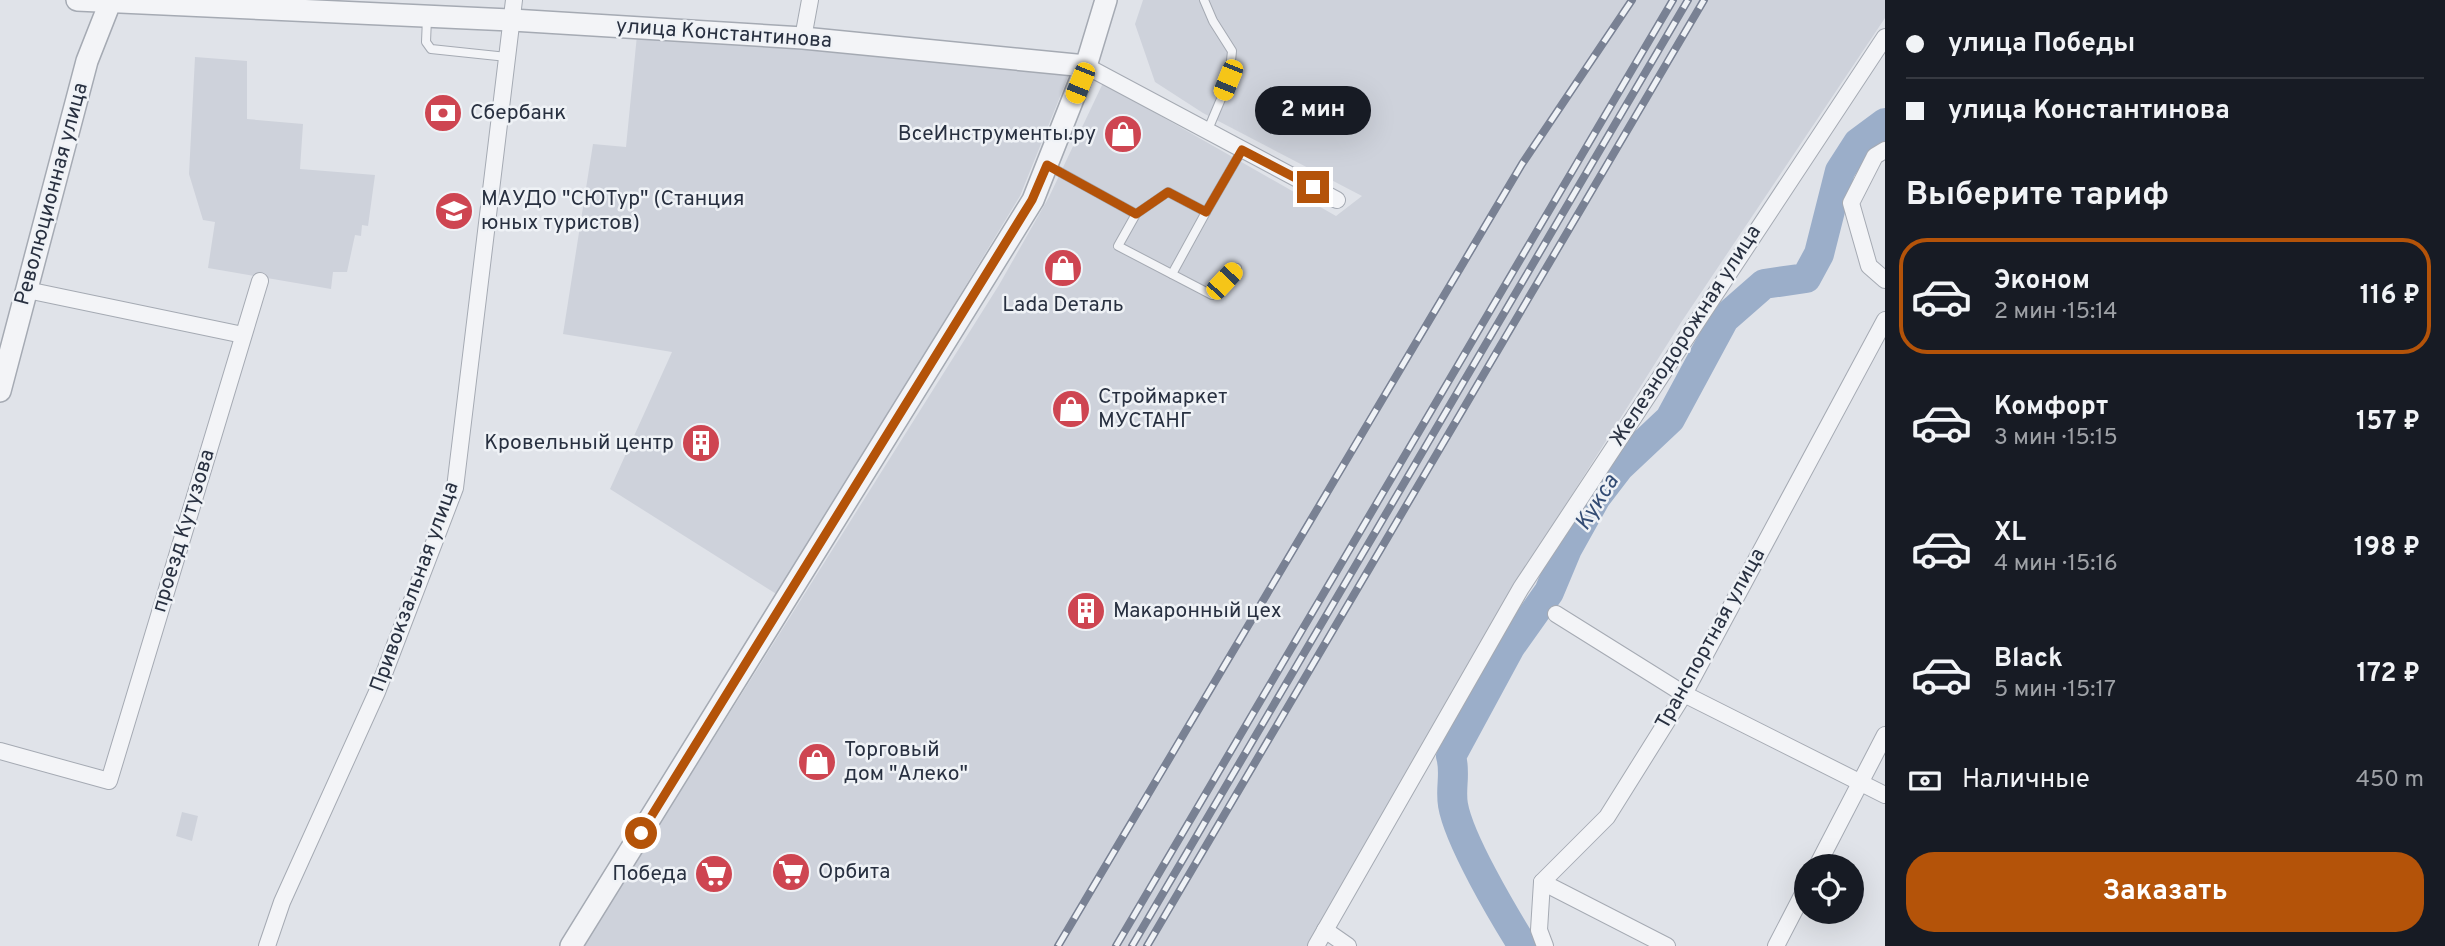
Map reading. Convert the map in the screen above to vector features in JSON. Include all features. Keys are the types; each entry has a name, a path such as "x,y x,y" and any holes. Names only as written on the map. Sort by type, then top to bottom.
{"street":[{"name":"улица Константинова","path":"77,0 427,16 513,10 1086,66 1337,200"},
{"path":"803,38 810,0"},
{"path":"571,946 1025,212 1047,165 1086,66 1106,0"},
{"name":"Революционная улица","path":"0,391 87,61 111,1"},
{"name":"Привокзальная улица","path":"267,946 282,902 377,692 455,488 513,10"},
{"name":"Железнодорожная улица","path":"1316,946 1527,593 1885,37"},
{"path":"1885,150 1875,156 1851,203 1869,266 1885,280"},
{"name":"проезд Кутузова","path":"0,751 109,781 260,281"},
{"path":"27,290 243,335"},
{"name":"Транспортная улица","path":"1542,882 1607,817 1684,694 1885,320"},
{"path":"1556,614 1684,694 1885,795"},
{"path":"1823,854 1885,735"},
{"path":"1545,946 1539,930 1542,882 1667,946"},
{"path":"1776,946 1794,911"},
{"path":"1325,930 1348,946"}],"lane":[{"path":"1204,0 1213,21 1232,51 1228,80 1207,132"},
{"path":"427,16 426,42 431,49 508,57"},
{"path":"1172,274 1242,150"},
{"path":"1047,165 1136,214"},
{"path":"1206,212 1168,192 1136,214 1118,246 1212,295 1237,268"}],"shaded area":[{"path":"1143,0 1885,0 1885,18 1682,321 1507,597 1308,946 583,946 999,285 1049,197 1103,83 1336,216 1362,196 1203,113 1155,82 1135,24"},
{"path":"637,35 1070,72 1020,196 778,595 610,489 672,352 563,334 593,144 626,147"},
{"path":"195,57 247,61 247,119 303,124 300,169 375,175 368,226 362,225 361,236 355,235 347,272 333,272 331,289 208,268 215,222 203,220 189,174"},
{"path":"182,812 198,816 192,841 176,836"}],"waterway":[{"name":"Кукса","path":"1523,946 1483,877 1457,820 1452,799 1451,756 1510,647 1549,592 1567,549 1596,497 1619,467 1670,419 1724,319 1764,284 1806,278 1819,254 1840,171 1858,143 1885,123"}],"railway":[{"path":"1058,946 1522,164 1632,0"},
{"path":"1116,946 1673,0"},
{"path":"1132,946 1688,0"},
{"path":"1147,946 1704,0"}],"place":[{"name":"Сбербанк","path":"443,113"},
{"name":"ВсеИнструменты.ру","path":"1123,134"},
{"name":"МАУДО \"СЮТур\" (Станция юных туристов)","path":"454,211"},
{"name":"Lada Dеталь","path":"1063,268"},
{"name":"Строймаркет МУСТАНГ","path":"1071,409"},
{"name":"Кровельный центр","path":"701,443"},
{"name":"Макаронный цех","path":"1086,611"},
{"name":"Торговый дом \"Алеко\"","path":"817,762"},
{"name":"Орбита","path":"791,872"},
{"name":"Победа","path":"714,874"}],"route":[{"path":"641,833 1032,200 1047,165 1136,214 1168,192 1206,212 1242,150 1313,187"}]}
